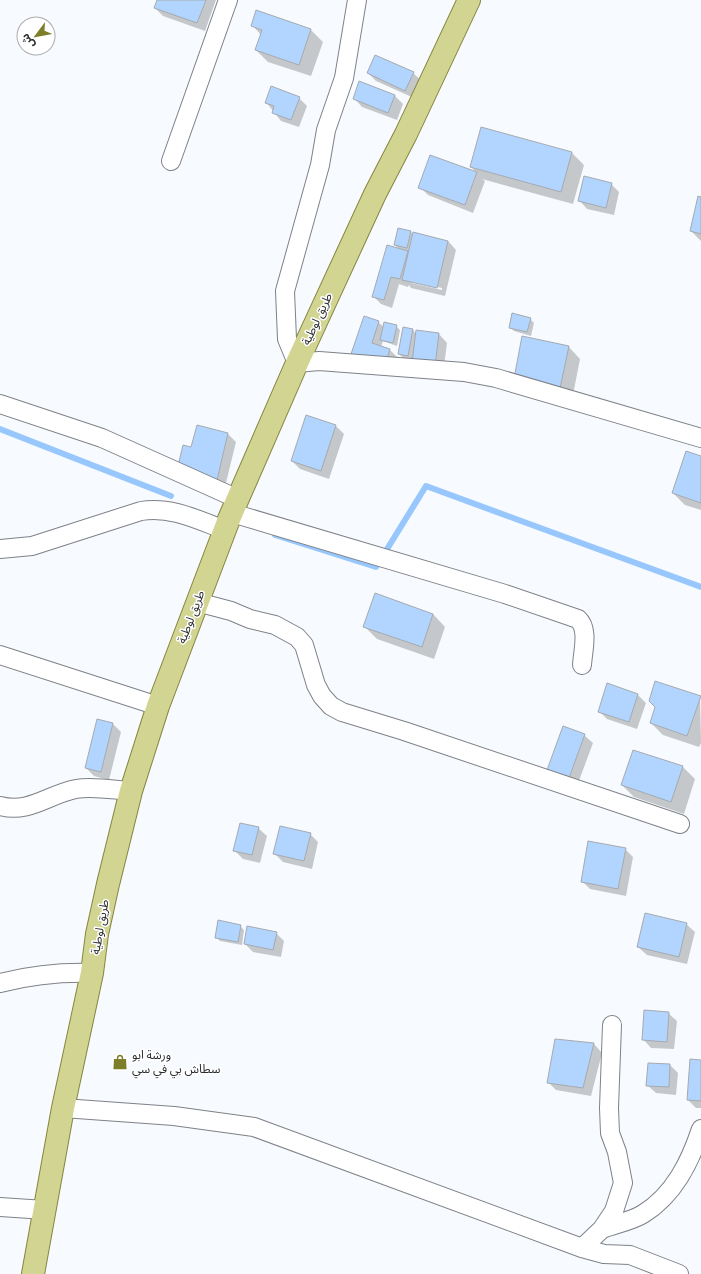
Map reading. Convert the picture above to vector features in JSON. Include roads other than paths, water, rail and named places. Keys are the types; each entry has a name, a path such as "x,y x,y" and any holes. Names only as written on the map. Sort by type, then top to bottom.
{"main road":[{"name":"طريق لوطية","path":"33,1274 64,1108 92,974 97,934 108,884 131,791 158,706 232,514 297,363 375,194 406,134 469,0"}],"street":[{"path":"170,161 228,0"},
{"path":"357,0 344,78 326,130 320,165 285,291 287,339 297,363 319,361 464,372 496,378 701,438"},
{"path":"0,404 102,438 232,514"},
{"path":"0,549 32,546 141,511 154,509 232,514 505,594 578,619 583,624 585,630 582,665"},
{"path":"197,602 231,611 250,619 275,625 297,637 304,645 316,685 322,696 331,706 342,712 404,731 680,824"},
{"path":"0,655 158,706"},
{"path":"0,806 10,808 26,807 44,801 60,792 78,788 131,791"},
{"path":"0,983 62,972 92,974"},
{"path":"582,1248 602,1229 614,1211 623,1183 617,1152 610,1133 612,1025"},
{"path":"64,1108 174,1116 254,1127 582,1248 604,1254 630,1255 679,1274"},
{"path":"602,1229 643,1214 674,1187 694,1151 701,1129"},
{"path":"0,1207 44,1210"}],"waterway":[{"path":"0,429 171,496"},
{"path":"275,535 376,567 426,486 701,587"}],"place":[{"name":"ورشة ابو سطاش بي في سي","path":"120,1062"}]}
